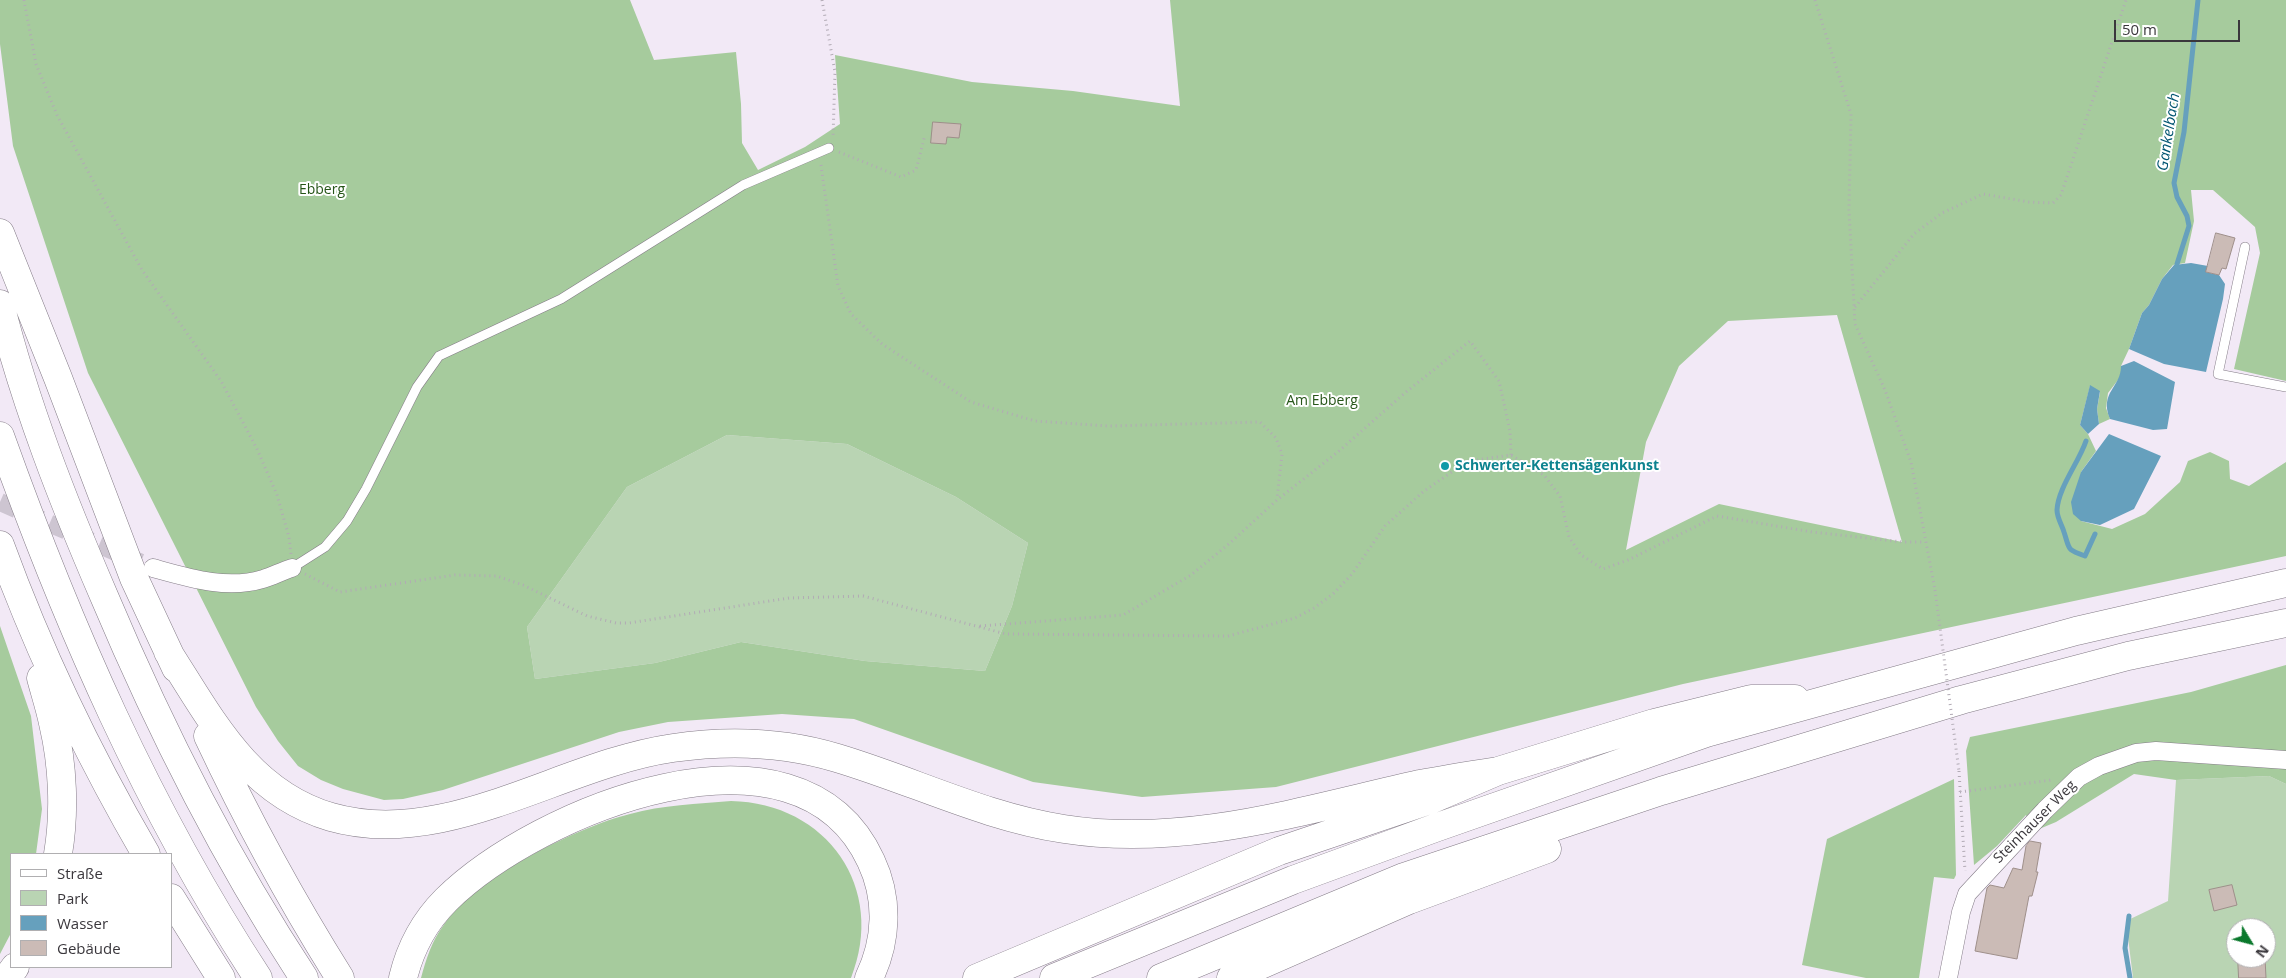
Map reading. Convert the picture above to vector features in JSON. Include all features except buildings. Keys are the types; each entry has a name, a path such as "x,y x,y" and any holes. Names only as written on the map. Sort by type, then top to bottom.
{"highway":[{"path":"0,233 134,578 260,842 309,929 340,978"},
{"path":"0,304 25,393 46,451 79,539 136,672 174,752 232,859 304,978"},
{"path":"0,436 36,536 101,692 140,773 198,880 258,978"},
{"path":"0,545 24,606 72,715 105,782 145,853"},
{"path":"1054,978 1294,880 1434,828 1706,733 2076,631 2286,582"},
{"path":"24,606 54,723 59,758 61,793 58,853"},
{"path":"1231,978 1410,900 1668,804 1969,714 2175,662 2286,625"},
{"path":"1161,978 1404,877 1698,780 1970,698 2128,656 2286,625"},
{"path":"168,652 221,735 254,773 278,792 330,816 384,826 452,815 631,757 669,748 718,743 762,744 827,756 972,807 1016,820 1066,830 1112,834 1160,834 1249,824 1424,784 1498,770 1654,723 1751,699 1827,700"},
{"path":"977,978 1279,852 1430,800 1498,770"},
{"path":"403,978 408,960 418,938 445,901 472,876 506,852 562,823 620,799 671,787 722,781 755,781 777,785 797,792 828,807 856,836 868,854 875,870 884,903 885,920 882,937 878,957 869,978"},
{"path":"172,900 221,978"},
{"path":"1263,978 1410,900"}],"street":[{"path":"153,568 197,580 234,584 262,580 292,568"},
{"name":"Steinhauser Weg","path":"1948,978 1961,912 1967,894 2038,817 2079,777 2118,758 2156,751 2286,760"}],"lane":[{"path":"292,568 325,547 347,520 366,489 417,386 439,356 560,299 743,185 830,148"},
{"path":"2245,247 2218,374 2286,387"}],"path":[{"path":"24,0 36,64 57,115 142,270 221,381 257,449 277,496 289,537 292,568 340,592 455,575 497,576 523,585 587,616 616,623 629,623 789,598 863,596 1006,634 1228,636 1295,618 1314,608 1333,594 1352,574 1385,526 1424,490 1468,461 1511,455 1544,475 1560,496 1570,537 1581,556 1604,569 1628,560 1718,516 1812,532 1903,542 1925,542"},
{"path":"822,0 835,72 832,143 830,148 901,177 916,170 925,135"},
{"path":"1815,0 1851,114 1849,210 1855,324 1885,390 1911,462 1935,590 1959,771 1967,894"},
{"path":"1854,307 1914,234 1942,213 1983,194 2029,202 2053,202 2061,195 2126,0"},
{"path":"819,153 838,286 851,314 882,344 971,402 1035,420 1108,426 1260,422 1276,438 1282,454 1277,500"},
{"path":"977,626 1123,615 1191,575 1230,544 1277,500 1339,451 1406,392 1470,341 1499,382 1510,431 1511,455"},
{"path":"1960,792 2079,777"}],"green space":[{"name":"Am Ebberg","path":"0,0 630,0 654,60 736,52 741,104 742,143 758,170 805,147 840,124 835,55 972,82 1073,91 1180,106 1170,0 2286,0 2286,381 2234,369 2260,253 2255,227 2213,190 2191,190 2194,221 2185,263 2173,265 2162,279 2149,305 2142,313 2121,366 2121,376 2108,393 2106,408 2110,419 2099,424 2097,409 2100,392 2090,386 2080,425 2088,434 2096,451 2081,472 2081,521 2112,529 2145,514 2180,482 2188,461 2210,452 2229,461 2230,479 2249,486 2286,462 2286,556 1683,684 1276,787 1142,797 1033,782 854,719 782,714 668,722 619,732 443,790 403,799 384,800 343,789 321,780 298,766 278,741 256,707 88,373 13,146 0,44","holes":["1837,315 1902,542 1719,504 1626,550 1646,442 1679,366 1728,321","727,435 847,444 956,497 1028,543 1012,606 985,671 865,661 741,642 655,663 535,679 527,627 627,487"]},
{"path":"727,435 847,444 956,497 1028,543 1012,606 985,671 865,661 741,642 655,663 535,679 527,627 627,487"},
{"path":"0,626 31,716 42,809 36,853 10,853 10,935 0,954"},
{"path":"2286,665 2286,784 2269,776 2176,780 2134,774 2056,822 2032,832 2026,815 1997,846 1974,865 1966,751 1970,737 2191,692"},
{"path":"2269,776 2286,784 2286,978 2133,978 2126,921 2168,901 2176,780"},
{"path":"1954,779 1956,875 1954,879 1934,877 1919,978 1866,978 1802,965 1827,839"},
{"path":"731,801 765,805 795,817 821,834 841,856 854,883 861,913 860,945 851,978 421,978 427,957 436,938 458,908 478,890 528,857 582,831 630,814 667,807"}],"water":[{"path":"2191,263 2208,266 2206,272 2219,275 2225,284 2206,372 2164,364 2129,349 2142,313 2149,305 2162,279 2174,265"},
{"path":"2134,361 2175,382 2167,429 2153,430 2110,419 2107,402 2118,380 2121,366"},
{"path":"2090,385 2100,391 2097,409 2099,424 2088,434 2080,425"},
{"path":"2109,434 2161,456 2134,509 2100,525 2081,521 2073,514 2071,502 2081,472"}],"waterway":[{"name":"Gankelbach","path":"2177,264 2189,226 2187,216 2177,197 2174,183 2184,132 2198,0"},
{"name":"Gankelbach","path":"2086,441 2061,493 2057,513 2068,546 2075,552 2085,556 2095,534"},
{"name":"Gankelbach","path":"2129,916 2125,948 2130,978"}],"tunnel":[{"path":"0,502 153,568"}],"place":[{"name":"Schwerter-Kettensägenkunst","path":"1445,466"}],"park label":[{"name":"Ebberg","path":"322,190"}]}
